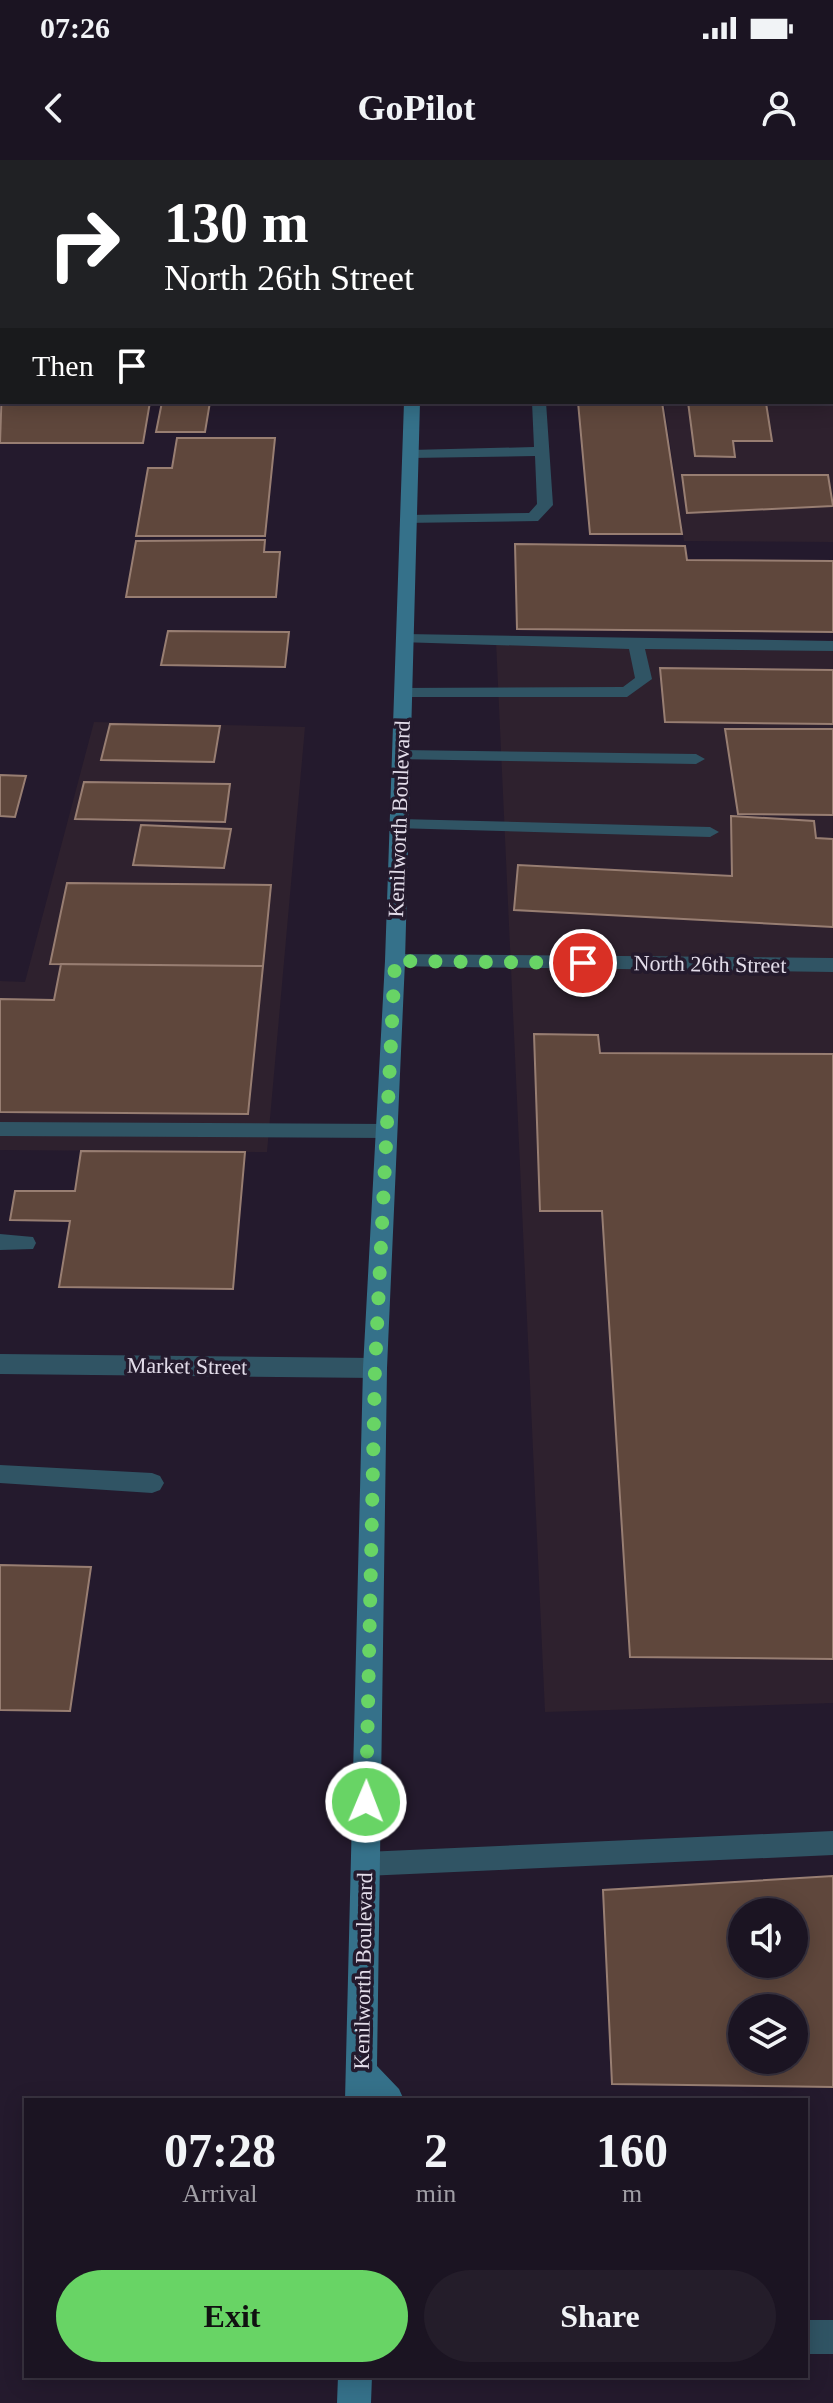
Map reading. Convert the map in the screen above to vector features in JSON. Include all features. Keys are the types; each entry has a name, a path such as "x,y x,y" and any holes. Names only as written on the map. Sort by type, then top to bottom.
{"main road":[{"name":"Kenilworth Boulevard","path":"361,2086 375,1368 395,961 412,404"},
{"path":"361,2086 384,2098"},
{"path":"354,2403 355,2378"}],"street":[{"name":"North 26th Street","path":"395,961 833,965"},
{"name":"Market Street","path":"0,1364 375,1368"},
{"path":"808,2337 833,2337"}],"lane":[{"path":"408,520 533,518 545,505 539,404"},
{"path":"410,454 542,451"},
{"path":"405,639 833,646"},
{"path":"403,692 627,692 644,679 636,644"},
{"path":"401,755 696,759"},
{"path":"400,824 710,832"},
{"path":"0,1129 387,1131"},
{"path":"0,1242 25,1243"},
{"path":"0,1474 152,1483"},
{"path":"365,1864 833,1843"}],"shaded area":[{"path":"664,404 833,404 833,542 684,541"},
{"path":"496,641 833,644 833,1703 545,1712"},
{"path":"94,722 305,727 267,1152 0,1150 0,981 25,982"}],"building":[{"path":"1,404 150,404 143,443 0,443"},
{"path":"162,404 210,404 205,432 156,432"},
{"path":"578,404 662,404 682,534 590,534"},
{"path":"688,404 766,404 772,441 733,441 735,457 695,456"},
{"path":"177,438 275,438 265,536 136,536 148,468 172,468"},
{"path":"682,475 828,475 833,506 687,513"},
{"path":"265,540 264,552 280,552 276,597 126,597 136,541"},
{"path":"515,544 685,546 687,560 833,561 833,632 517,629"},
{"path":"168,631 289,632 285,667 161,665"},
{"path":"660,668 833,670 833,724 665,722"},
{"path":"110,724 220,726 214,762 101,760"},
{"path":"725,729 833,729 833,815 738,814"},
{"path":"0,775 26,776 15,817 0,816"},
{"path":"84,782 230,784 225,822 75,819"},
{"path":"731,816 814,821 816,838 833,839 833,927 514,910 518,865 732,876"},
{"path":"141,825 231,829 224,868 133,865"},
{"path":"67,883 271,885 263,966 50,964"},
{"path":"61,964 263,966 248,1114 0,1112 0,999 54,1000"},
{"path":"534,1034 598,1035 600,1053 833,1054 833,1659 630,1657 602,1211 540,1211"},
{"path":"81,1151 245,1152 233,1289 59,1287 70,1221 10,1220 15,1191 75,1191"},
{"path":"0,1565 91,1567 70,1711 0,1710"},
{"path":"833,1876 833,2087 612,2084 603,1890"}],"route":[{"path":"366,1802 375,1368 395,961 583,963"}]}
